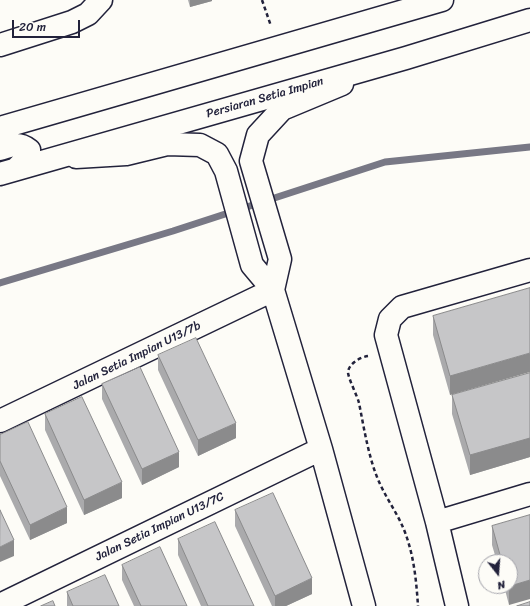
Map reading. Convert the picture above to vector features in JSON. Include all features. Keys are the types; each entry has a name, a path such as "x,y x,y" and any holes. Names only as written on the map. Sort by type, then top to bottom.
{"street":[{"path":"0,44 72,22 88,14 101,0"},
{"path":"0,128 442,0"},
{"name":"Persiaran Setia Impian","path":"8,171 406,58 530,20"},
{"path":"273,290 280,259 251,161 258,135 282,109 406,58"},
{"path":"51,159 126,154 167,144 200,145 217,154 226,171 252,266 273,290 321,448 364,606"},
{"path":"0,149 12,145 23,145 29,150 27,158 8,171"},
{"path":"457,606 386,335 390,318 402,307 530,270"},
{"name":"Jalan Setia Impian U13/7b","path":"0,421 273,290"},
{"name":"Jalan Setia Impian U13/7C","path":"0,605 321,448"},
{"path":"436,522 530,494"}],"path":[{"path":"262,0 278,48"},
{"path":"391,353 361,358 350,366 348,372 358,399 377,477 407,538 413,559 418,606"}],"building":[{"path":"530,288 530,353 450,376 433,316"},
{"path":"196,338 236,423 198,440 158,355"},
{"path":"140,367 179,452 142,469 102,384"},
{"path":"530,373 530,438 470,455 452,395"},
{"path":"82,397 122,482 84,500 45,414"},
{"path":"28,422 67,507 30,525 0,461 0,435"},
{"path":"273,493 312,578 275,596 235,510"},
{"path":"0,510 14,540 0,547"},
{"path":"530,515 530,580 518,584 518,554 500,554 492,526"},
{"path":"215,522 254,606 208,606 178,539"},
{"path":"160,547 187,606 141,606 122,565"},
{"path":"105,575 119,606 73,606 67,592"},
{"path":"53,601 55,606 41,606"},
{"path":"530,602 530,606 517,606"}],"waterway":[{"path":"0,283 173,231 385,162 530,147"}]}
